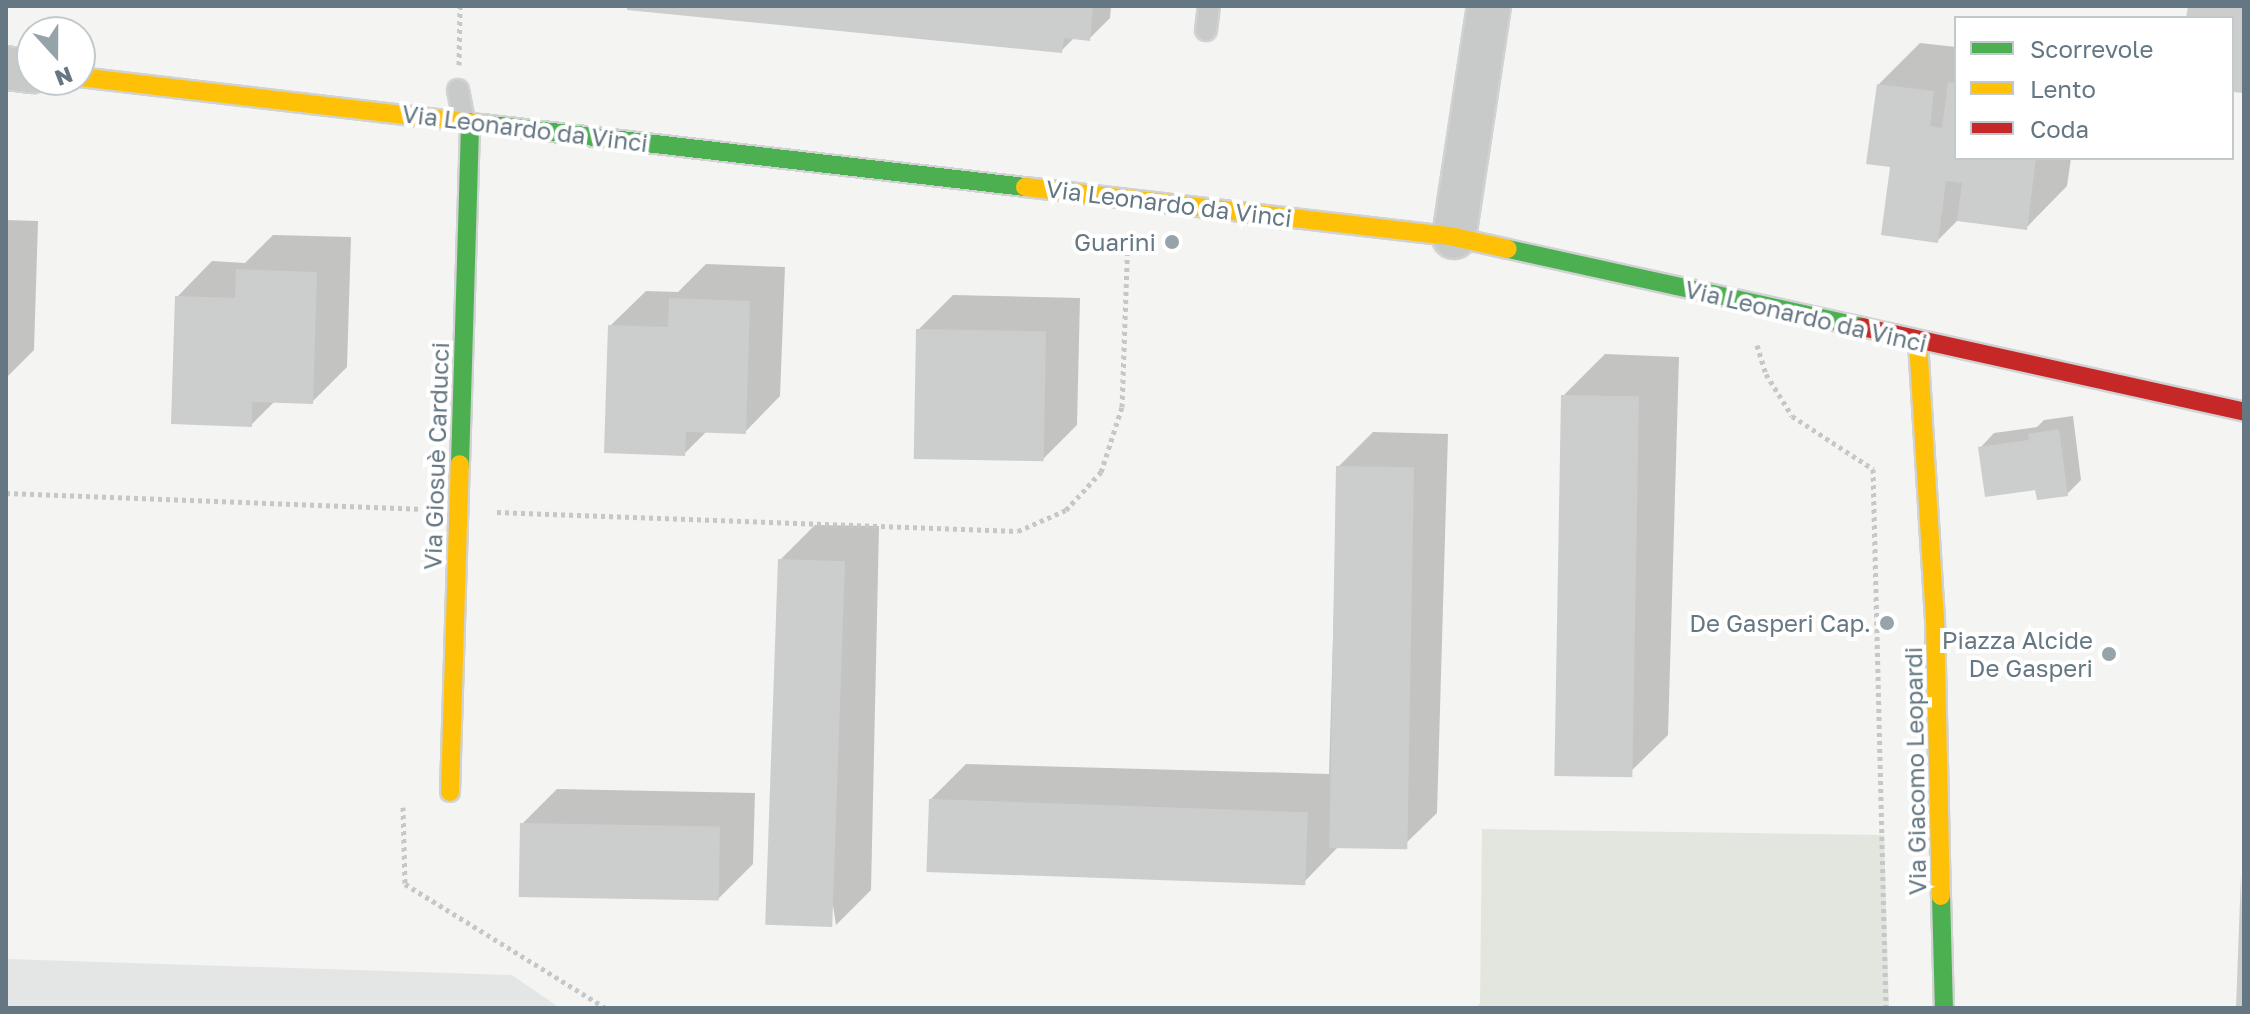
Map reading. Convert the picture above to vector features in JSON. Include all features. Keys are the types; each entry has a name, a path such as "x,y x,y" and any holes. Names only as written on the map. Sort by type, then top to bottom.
{"street":[{"path":"1454,237 1489,6"},
{"name":"Via Leonardo da Vinci","path":"96,79 1454,237 2244,412"},
{"name":"Via Giosuè Carducci","path":"450,792 467,121"},
{"name":"Via Giacomo Leopardi","path":"1918,342 1935,618 1944,1008"}],"lane":[{"path":"1206,30 1209,6"},
{"path":"458,90 467,121"}],"path":[{"path":"6,493 1018,531 1066,510 1101,472 1122,407 1130,198"},
{"path":"1744,302 1766,374 1792,416 1873,469 1886,1008"},
{"path":"403,807 405,884 606,1008"}],"shaded area":[{"path":"1482,829 1884,835 1889,1008 1477,1008 1480,1003"},
{"path":"6,959 512,975 560,1008 6,1008"}],"building":[{"path":"627,6 1093,6 1090,41 1064,38 1062,53 627,10"},
{"path":"2188,6 2244,6 2244,93 2234,92 2234,16 2186,16"},
{"path":"1948,82 1954,83 1954,160 2036,160 2027,230 1957,221 1962,183 1946,181 1938,243 1881,235 1890,167 1866,164 1877,84 1934,91 1930,126 1942,128"},
{"path":"236,269 317,272 313,404 252,402 252,427 171,424 175,296 235,298"},
{"path":"669,298 750,301 746,434 686,432 685,456 604,453 608,325 668,327"},
{"path":"916,329 1046,331 1044,461 914,459"},
{"path":"1561,395 1639,396 1632,777 1554,776"},
{"path":"2059,429 2068,496 2037,500 2035,490 1985,497 1978,447 2029,440 2028,434"},
{"path":"1336,466 1414,467 1407,849 1329,848"},
{"path":"778,559 845,561 832,927 765,925"},
{"path":"929,799 1308,812 1305,885 926,872"},
{"path":"520,823 720,826 719,900 519,897"},
{"path":"2241,874 2244,1008 2236,1008"}],"traffic: fast":[{"path":"460,464 470,122"},
{"path":"483,124 1025,187"},
{"path":"1508,249 1862,327"},
{"path":"1941,896 1944,1008"}],"traffic: slow":[{"path":"96,79 483,124"},
{"path":"1025,187 1454,237 1508,249"},
{"path":"1918,342 1935,618 1941,896"},
{"path":"450,792 460,464"}],"traffic: jam":[{"path":"1862,327 2244,412"}],"place":[{"name":"Guarini","path":"1172,242"},
{"name":"De Gasperi Cap.","path":"1887,623"},
{"name":"Piazza Alcide De Gasperi","path":"2109,654"}]}
